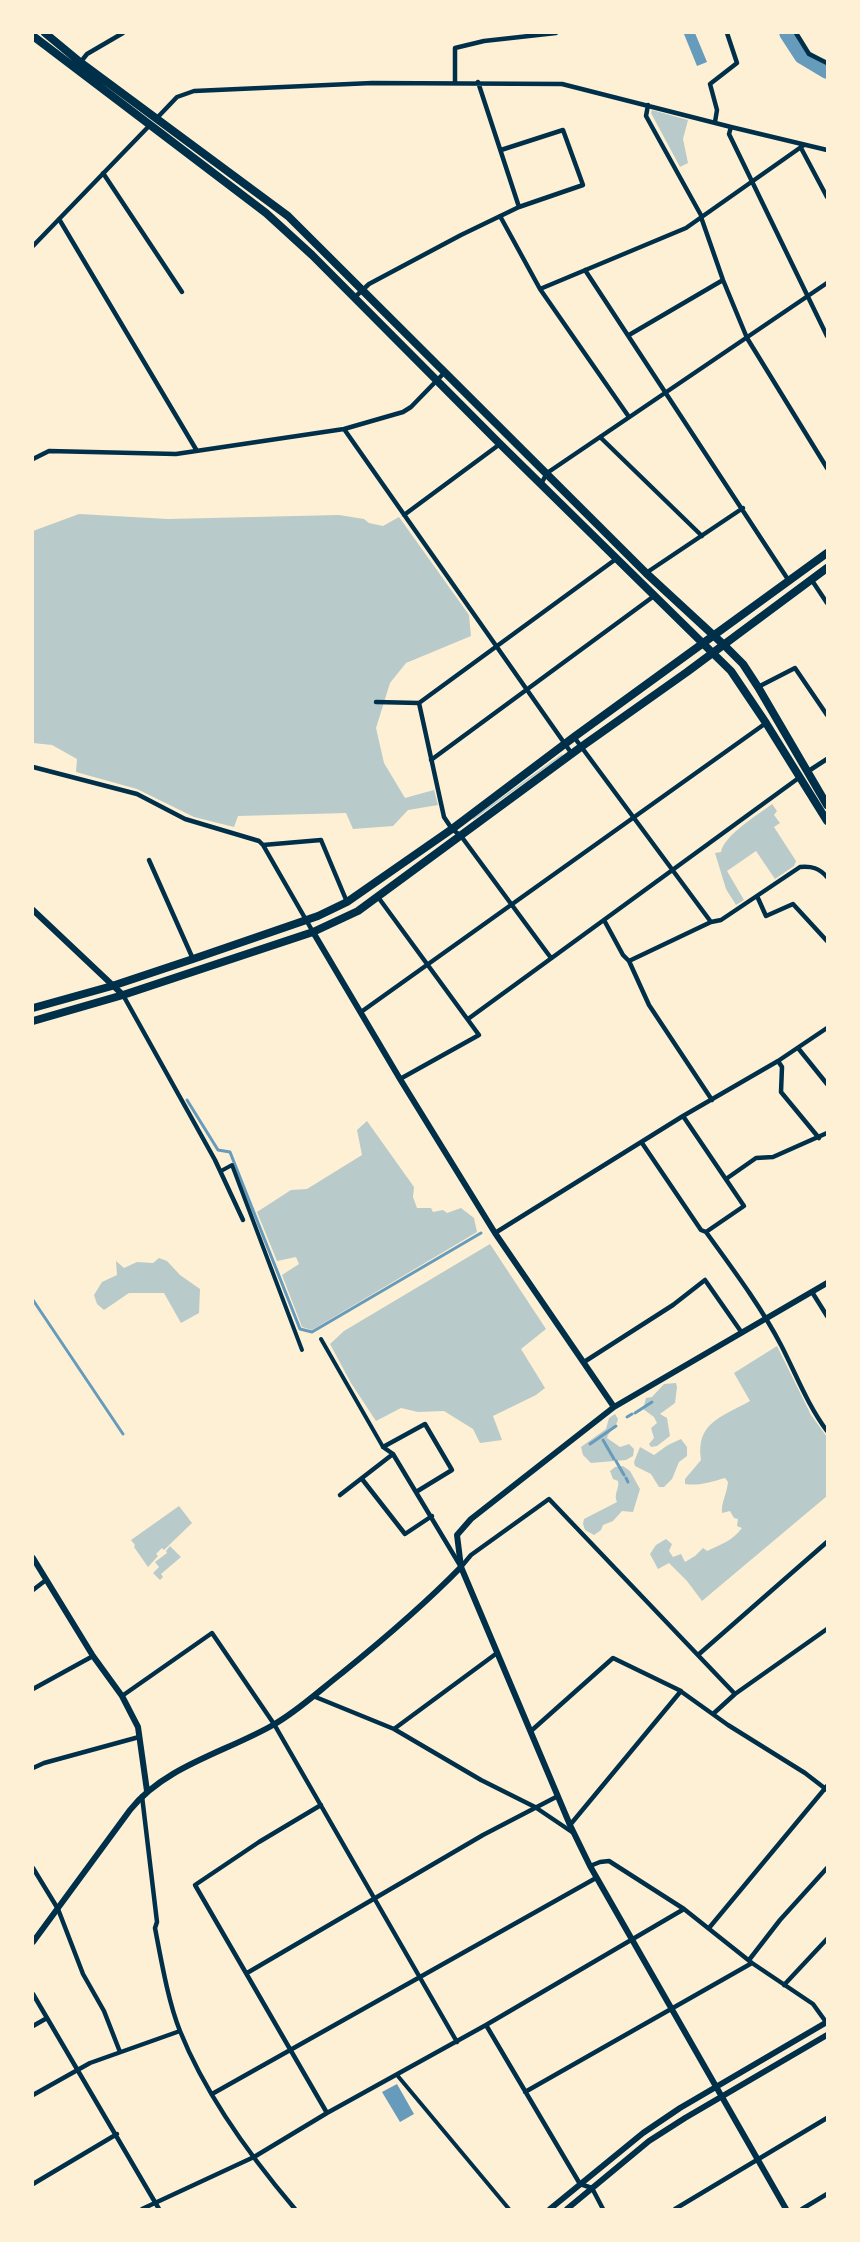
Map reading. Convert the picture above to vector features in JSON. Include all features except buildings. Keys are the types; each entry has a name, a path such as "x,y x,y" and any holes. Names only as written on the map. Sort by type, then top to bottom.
{"main road":[{"path":"45,33 78,66 150,125 266,213 355,297 500,444 731,671 766,723 827,805"},
{"path":"33,36 157,118 288,216 646,573 743,663 758,687 827,821"},
{"path":"33,1008 112,986 193,959 306,920 347,902 452,829 573,737 827,553"},
{"path":"33,1021 123,995 313,932 346,918 714,653 827,568"}],"street":[{"path":"78,66 87,54 123,33"},
{"path":"455,82 454,48 484,41 556,33"},
{"path":"715,122 717,110 710,84 737,63 727,33"},
{"path":"796,33 809,54 827,63"},
{"path":"33,246 177,97 194,91 307,85 455,82 561,84 803,146 827,150"},
{"path":"477,82 519,207"},
{"path":"648,105 646,116 701,217 723,280 747,338 827,468"},
{"path":"731,128 729,134 827,336"},
{"path":"355,297 363,289 421,255 500,216 583,185 563,130 501,150"},
{"path":"540,289 678,232 803,146"},
{"path":"803,146 827,198"},
{"path":"103,172 182,292"},
{"path":"500,216 540,289 629,417"},
{"path":"59,219 197,451"},
{"path":"585,270 789,581"},
{"path":"629,335 723,280"},
{"path":"541,484 547,473 827,283"},
{"path":"33,459 49,452 176,454 344,429 403,412 411,407 445,372"},
{"path":"344,429 572,754"},
{"path":"600,437 702,536"},
{"path":"404,515 500,444"},
{"path":"646,573 743,508"},
{"path":"376,702 419,703 616,559"},
{"path":"811,579 827,603"},
{"path":"431,760 654,596"},
{"path":"758,687 795,668 827,714"},
{"path":"419,703 444,817 452,829 461,836 551,958"},
{"path":"361,1012 766,723"},
{"path":"573,737 711,922"},
{"path":"468,1019 803,774 827,759"},
{"path":"33,767 137,794 185,819 258,841 263,845 400,1078 495,1233 614,1407"},
{"path":"263,845 321,840 347,902"},
{"path":"149,860 193,959"},
{"path":"629,961 711,922 721,921 800,867 811,866 820,869 827,877"},
{"path":"757,896 766,916 793,904 827,941"},
{"path":"378,897 479,1035 400,1078"},
{"path":"33,910 123,995 221,1171 243,1220 251,1215"},
{"path":"604,920 623,955 629,961 649,1005 712,1100"},
{"path":"495,1233 683,1116 778,1061 827,1028"},
{"path":"798,1048 827,1084"},
{"path":"778,1061 782,1067 781,1092 819,1138"},
{"path":"683,1116 744,1206 706,1232"},
{"path":"726,1179 756,1158 773,1157 827,1133"},
{"path":"642,1143 765,1319 780,1344 813,1412 827,1431"},
{"path":"221,1171 232,1165 302,1350"},
{"path":"234,1202 244,1196"},
{"path":"584,1362 673,1305 705,1280 742,1333"},
{"path":"461,1567 458,1535 464,1526 614,1407 827,1283"},
{"path":"812,1292 827,1316"},
{"path":"321,1339 383,1447 393,1454 461,1567 570,1825 596,1878 786,2209"},
{"path":"383,1447 425,1424 452,1470 416,1492"},
{"path":"340,1495 393,1454"},
{"path":"362,1479 405,1534 432,1516"},
{"path":"33,1942 144,1793 176,1773 274,1724 314,1696 403,1623 471,1555 549,1499 735,1694"},
{"path":"698,1655 827,1542"},
{"path":"33,1558 93,1656 122,1696 138,1727 157,1922 155,1928 171,2003 180,2031 212,2094 254,2157 295,2209"},
{"path":"33,1590 46,1580"},
{"path":"712,1714 735,1694 827,1629"},
{"path":"122,1696 212,1633 274,1724 457,2042"},
{"path":"394,1729 497,1653"},
{"path":"33,1689 93,1656"},
{"path":"531,1731 613,1658 681,1691 712,1714 826,1788 709,1928"},
{"path":"570,1825 681,1691"},
{"path":"314,1696 394,1729 467,1772 535,1807 574,1834"},
{"path":"33,1768 139,1737"},
{"path":"247,1973 535,1807 558,1796"},
{"path":"321,1805 195,1885 327,2113"},
{"path":"550,2209 643,2133 680,2108 827,2023 813,2004 750,1962 684,1909 609,1861 590,1866"},
{"path":"33,1868 58,1909 83,1974 104,2011 120,2052"},
{"path":"525,2092 750,1962 780,1920 827,1868"},
{"path":"212,2094 596,1878"},
{"path":"142,2209 254,2157 327,2113 457,2042 684,1909"},
{"path":"784,1985 827,1939"},
{"path":"33,1994 159,2209"},
{"path":"33,2026 47,2018"},
{"path":"486,2025 580,2184 592,2188 603,2209"},
{"path":"33,2095 76,2070 180,2031"},
{"path":"567,2209 649,2141 827,2035"},
{"path":"397,2075 509,2209"},
{"path":"675,2209 827,2118"},
{"path":"643,2133 649,2141"},
{"path":"33,2184 117,2134"},
{"path":"802,2209 827,2194"}],"shaded area":[{"path":"652,110 688,120 683,139 688,163 680,167 651,113"},
{"path":"79,514 168,519 339,515 364,519 369,523 383,526 399,517 469,615 471,636 406,663 390,683 376,728 384,763 405,798 434,790 438,805 408,810 393,826 353,829 346,813 238,816 234,827 194,817 137,789 76,772 77,759 52,745 33,743 33,531"},
{"path":"563,755 473,820 473,818"},
{"path":"772,804 777,811 774,815 780,823 774,827 796,861 794,866 775,879 756,851 727,871 744,900 736,905 726,889 715,853 721,852 723,846 735,832"},
{"path":"367,1121 414,1187 413,1197 417,1208 431,1208 433,1212 443,1210 447,1213 461,1208 474,1218 477,1232 312,1330 302,1327 282,1275 299,1264 296,1257 277,1261 257,1212 291,1190 307,1189 362,1155 357,1130"},
{"path":"490,1244 546,1329 521,1349 545,1388 536,1395 493,1416 502,1440 480,1443 473,1429 444,1411 418,1412 401,1408 376,1421 351,1383 330,1344 344,1331"},
{"path":"159,1258 167,1261 180,1275 200,1289 199,1313 181,1323 164,1293 129,1293 104,1310 97,1304 94,1295 102,1282 117,1275 116,1261 124,1268 137,1262 153,1263"},
{"path":"777,1346 811,1415 827,1437 827,1496 702,1601 669,1563 658,1569 650,1554 656,1545 666,1539 672,1544 669,1551 673,1557 681,1554 685,1562 703,1548 707,1551 726,1542 742,1528 737,1526 738,1519 734,1518 730,1511 722,1513 728,1482 725,1478 696,1484 685,1484 685,1479 701,1460 700,1447 707,1429 721,1416 750,1401 734,1373"},
{"path":"676,1383 675,1403 660,1414 667,1418 670,1436 657,1446 651,1447 649,1444 654,1438 651,1428 657,1423 654,1417 643,1409 646,1398 652,1397 664,1384"},
{"path":"615,1414 617,1422 607,1438 620,1447 629,1444 634,1449 633,1456 626,1460 591,1463 583,1455 581,1447 606,1429 609,1418"},
{"path":"681,1439 687,1447 687,1456 679,1462 672,1479 664,1487 659,1487 651,1474 635,1466 634,1462 640,1447 654,1455"},
{"path":"623,1466 630,1471 640,1489 633,1512 622,1511 594,1535 585,1530 584,1519 617,1502 618,1481 613,1479 610,1471 615,1467"},
{"path":"179,1506 192,1523 164,1550 162,1548 156,1554 158,1556 148,1567 131,1540"},
{"path":"170,1546 181,1557 161,1574 163,1577 160,1580 153,1573 159,1567 155,1562 167,1553"}],"water":[{"path":"695,33 707,62 697,66 684,34"},
{"path":"397,2084 414,2114 400,2122 382,2092"}],"waterway":[{"path":"787,33 802,56 827,71"},
{"path":"187,1100 218,1150 230,1152 300,1329 312,1332 481,1233"},
{"path":"33,1300 123,1434"},
{"path":"635,1413 652,1402"},
{"path":"627,1417 632,1414"},
{"path":"590,1444 616,1426"},
{"path":"603,1440 614,1459"},
{"path":"616,1461 624,1475"},
{"path":"626,1478 628,1482"}]}
